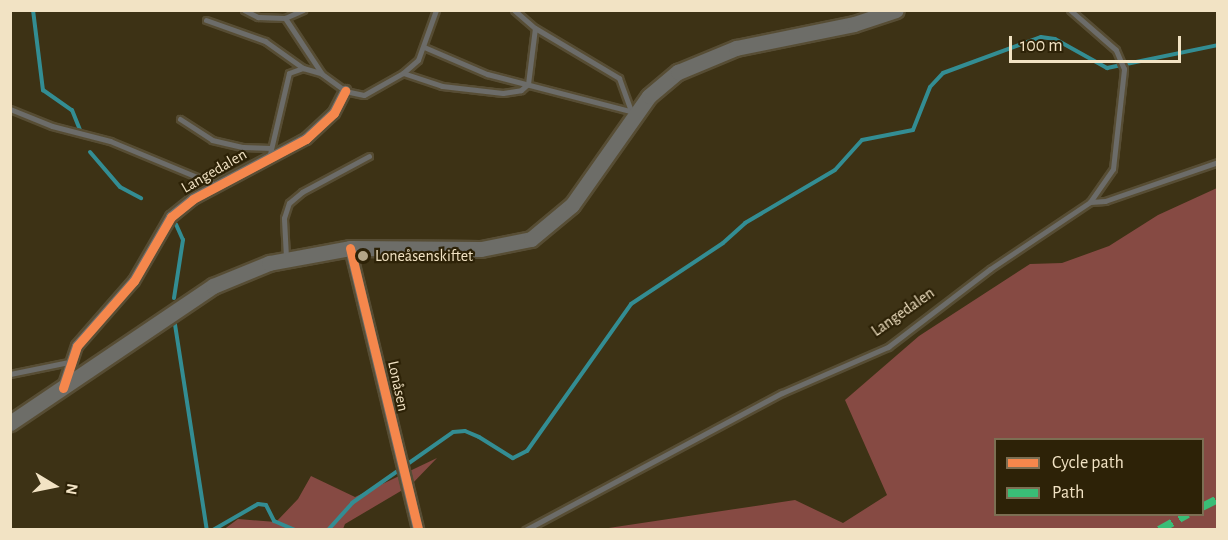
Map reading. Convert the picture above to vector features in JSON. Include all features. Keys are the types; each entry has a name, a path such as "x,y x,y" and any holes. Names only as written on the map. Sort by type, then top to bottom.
{"main road":[{"path":"10,423 213,286 286,258 350,248 481,249 531,239 572,205 632,113 662,83 712,55 869,21 896,10"}],"street":[{"name":"Langedalen","path":"63,388 69,362 85,333 147,263 171,217 217,185 270,153 320,129 345,91"},
{"name":"Lonåsen","path":"350,248 405,484 418,530"}],"lane":[{"path":"244,10 258,17 285,18 303,10"},
{"path":"206,20 265,41 303,68 322,74 345,91 364,95 403,73 418,60 436,10"},
{"path":"514,10 535,28 619,78 632,113"},
{"name":"Langedalen","path":"525,530 782,393 888,347 990,269 1090,202 1113,169 1124,69 1122,62 1105,38 1070,10"},
{"path":"285,18 322,74"},
{"path":"403,73 431,84 503,93 521,90 528,84 535,28"},
{"path":"424,47 472,69 632,113"},
{"path":"180,119 212,140 270,153 285,81 289,73 303,68"},
{"path":"10,109 52,126 110,141 217,185"},
{"path":"286,258 284,218 290,203 302,192 369,156"},
{"path":"1090,202 1105,201 1156,180 1218,162"},
{"path":"10,374 69,362"}],"shaded area":[{"path":"1217,188 1217,529 602,529 795,500 843,523 887,495 845,400 919,336 1030,264 1062,263 1109,246 1158,215"},
{"path":"437,458 411,485 345,524 343,529 223,530 238,519 276,522 298,499 311,476 355,497"}],"waterway":[{"path":"33,10 43,90 72,110 80,130"},
{"path":"328,530 352,503 453,432 465,431 479,437 513,458 527,451 631,304 723,243 745,223 835,170 862,140 913,130 930,87 943,73 1041,37 1055,39 1107,68 1218,45"},
{"path":"90,152 120,187 141,198"},
{"path":"174,298 183,240 176,224"},
{"path":"174,318 207,530"},
{"path":"213,530 258,504 266,505 274,521 295,530"}],"marked path":[{"path":"1204,506 1218,499"},
{"path":"1159,530 1184,516"}],"cycle path":[{"path":"63,388 77,346 134,281 171,217 193,199 306,139 334,113 345,91"},
{"path":"350,248 418,530"}],"place":[{"name":"Loneåsenskiftet","path":"363,256"}]}
